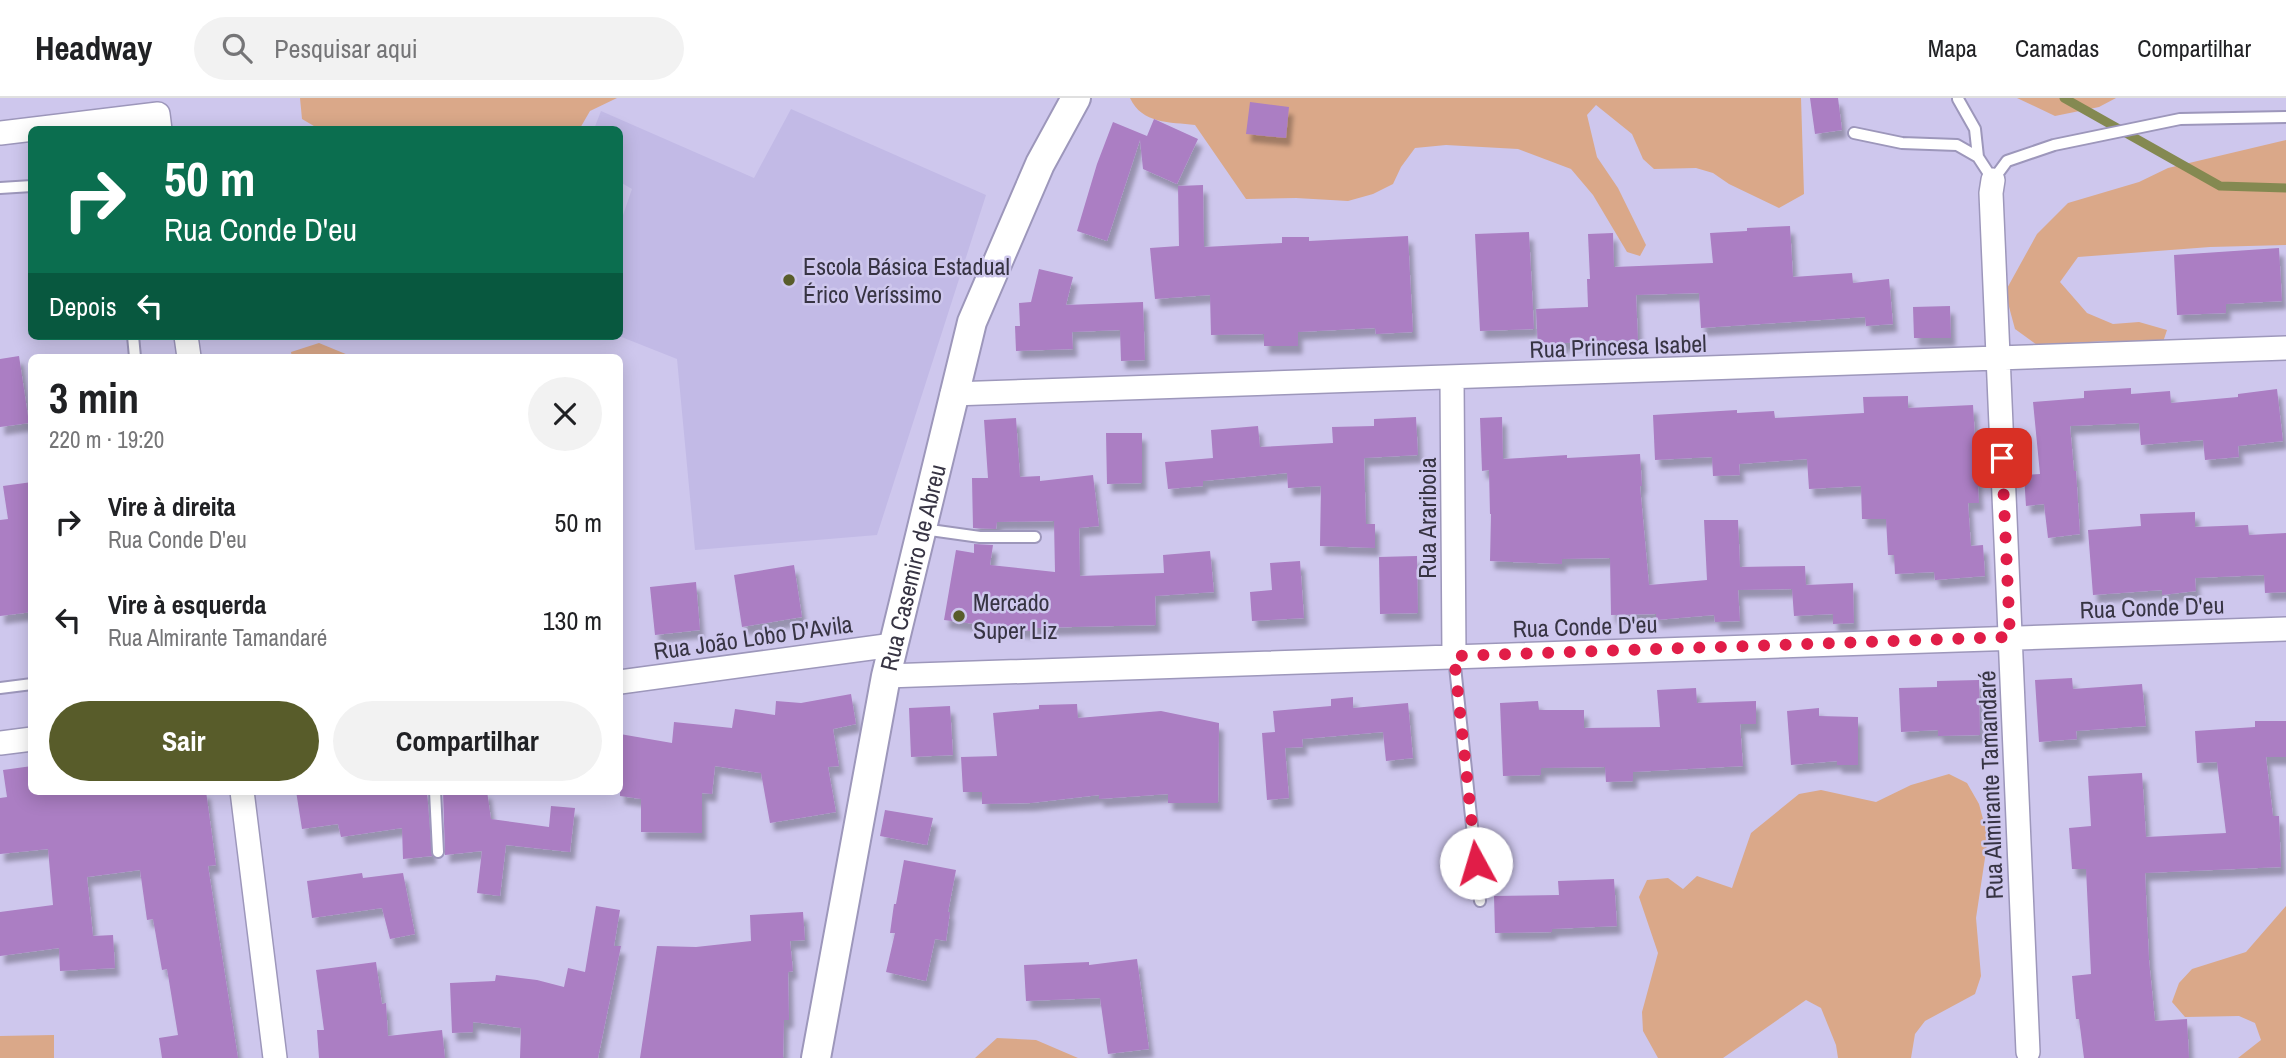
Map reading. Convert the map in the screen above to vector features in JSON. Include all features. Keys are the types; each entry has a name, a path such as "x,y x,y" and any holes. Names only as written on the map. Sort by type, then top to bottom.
{"street":[{"name":"Rua Casemiro de Abreu","path":"816,1058 886,676 952,394 972,322 1040,164 1076,98"},
{"path":"95,126 159,122"},
{"path":"0,132 28,130"},
{"name":"Rua Almirante Tamandaré","path":"1993,180 1991,193 2028,1052"},
{"name":"Rua Princesa Isabel","path":"952,394 1452,379 1998,356 2286,348"},
{"name":"Rua Arariboia","path":"1452,379 1454,656"},
{"name":"Rua Conde D'eu","path":"886,676 2286,629"},
{"name":"Rua João Lobo D'Avila","path":"623,682 893,645"},
{"path":"0,743 28,740"},
{"path":"242,795 275,1058"}],"lane":[{"path":"1958,99 1975,129 1978,158"},
{"path":"1854,134 1902,143 1957,145 1978,158 1993,180 2007,161 2054,145 2180,119 2286,117"},
{"path":"0,188 28,186"},
{"path":"920,529 980,537 1035,537"},
{"path":"1454,656 1480,901"},
{"path":"0,688 28,684"},
{"path":"435,795 438,852"}],"shaded area":[{"path":"300,98 617,98 590,111 581,126 314,126 302,119"},
{"path":"1130,98 1801,98 1804,194 1779,208 1729,184 1713,173 1696,168 1654,169 1643,159 1632,134 1596,105 1587,115 1597,157 1618,188 1646,245 1640,256 1627,252 1593,195 1571,169 1518,149 1446,145 1415,148 1393,184 1373,194 1348,201 1246,199 1195,125 1149,117 1135,107"},
{"path":"2017,98 2116,98 2099,107 2055,116"},
{"name":"Escola Básica Estadual Érico Veríssimo","path":"791,109 986,195 877,535 695,550 677,359 623,338 623,215 632,189 623,184 623,126 595,126 601,111 754,178"},
{"path":"2286,140 2286,245 2210,247 2078,257 2060,282 2087,313 2113,324 2139,322 2167,330 2163,342 2147,346 2106,341 2037,345 2015,329 2005,292 2037,234 2068,203 2139,182 2168,168"},
{"path":"319,343 346,354 291,354"},
{"path":"1949,774 1967,783 1979,804 1988,838 1976,918 1981,976 1975,994 1925,1021 1915,1034 1911,1058 1838,1058 1836,1045 1821,1008 1806,1000 1723,1058 1658,1058 1643,1031 1642,1012 1658,953 1639,897 1647,880 1668,878 1683,889 1697,876 1732,888 1751,833 1799,794 1821,790 1876,802 1911,785"},
{"path":"2286,906 2286,1058 2238,1058 2261,1040 2255,1023 2239,1016 2185,1017 2172,1002 2179,983 2192,969 2246,952"},
{"path":"54,1035 54,1058 0,1058 0,1036"},
{"path":"997,1038 1036,1040 1078,1058 975,1058"}],"building":[{"path":"1810,98 1838,98 1842,130 1815,134"},
{"path":"1250,102 1289,107 1286,138 1246,134"},
{"path":"1154,119 1198,139 1177,184 1143,169 1140,140 1107,241 1077,231 1113,122 1147,136"},
{"path":"1203,185 1204,247 1282,243 1282,237 1309,237 1309,241 1408,236 1413,332 1376,334 1375,328 1298,332 1298,346 1264,346 1264,334 1211,335 1210,295 1155,299 1150,248 1179,246 1178,186"},
{"path":"1790,226 1793,277 1852,273 1853,283 1889,279 1893,324 1866,326 1865,317 1701,328 1699,293 1636,295 1638,340 1563,343 1563,349 1538,350 1536,309 1588,307 1588,234 1613,233 1614,267 1713,263 1710,233"},
{"path":"1529,232 1534,329 1480,331 1475,234"},
{"path":"2279,248 2282,301 2226,304 2226,313 2177,315 2174,255"},
{"path":"1039,269 1073,277 1066,305 1143,302 1145,360 1121,361 1120,330 1072,332 1073,349 1016,351 1015,326 1020,326 1019,303 1031,302"},
{"path":"1950,306 1951,338 1914,338 1913,307"},
{"path":"19,356 28,423 0,427 0,359"},
{"path":"2131,388 2131,394 2170,391 2171,403 2238,397 2238,394 2277,389 2283,441 2238,446 2239,457 2205,460 2203,440 2141,445 2139,423 2070,426 2080,534 2048,538 2044,504 2026,506 2024,475 2040,474 2033,402 2084,398 2084,391"},
{"path":"1908,396 1908,408 1973,405 1979,503 1968,503 1971,546 1983,545 1985,576 1935,580 1934,572 1895,574 1894,555 1888,555 1886,519 1862,519 1861,486 1809,489 1807,459 1739,464 1740,475 1713,476 1712,457 1655,460 1653,415 1737,410 1737,413 1774,411 1775,418 1864,413 1863,397"},
{"path":"1416,417 1418,455 1364,458 1366,524 1375,524 1375,548 1320,546 1321,486 1288,488 1287,473 1203,481 1203,486 1168,489 1165,462 1213,458 1211,430 1258,426 1260,447 1333,443 1332,427 1374,426 1374,419"},
{"path":"1502,417 1503,459 1640,454 1640,486 1649,585 1707,580 1704,520 1738,520 1740,567 1805,566 1806,585 1853,583 1854,623 1833,624 1833,614 1794,616 1792,589 1738,590 1740,621 1715,622 1714,615 1656,620 1656,614 1611,615 1610,558 1562,559 1562,564 1490,561 1489,470 1482,471 1480,418"},
{"path":"1016,418 1020,477 1040,476 1040,481 1093,475 1099,526 1079,528 1080,576 1164,573 1163,555 1210,551 1214,592 1155,596 1156,625 1031,628 1030,631 944,620 956,550 974,553 974,544 993,545 990,565 1055,572 1054,521 997,522 996,529 973,528 972,478 988,478 984,420"},
{"path":"1106,433 1142,433 1142,483 1107,484"},
{"path":"28,483 28,612 0,616 0,520 8,519 3,486"},
{"path":"2195,512 2195,527 2248,525 2249,535 2286,533 2286,592 2265,593 2264,575 2195,578 2196,591 2162,595 2162,590 2093,595 2088,530 2141,526 2140,514"},
{"path":"1417,556 1418,613 1380,614 1379,557"},
{"path":"1300,561 1304,618 1252,621 1250,592 1272,590 1270,563"},
{"path":"794,565 802,617 742,627 734,575"},
{"path":"696,582 700,630 655,635 650,587"},
{"path":"2072,678 2073,689 2142,684 2146,726 2076,731 2077,739 2039,742 2035,680"},
{"path":"1979,680 1980,735 1938,736 1938,730 1901,732 1899,688 1937,687 1937,681"},
{"path":"1696,688 1697,703 1756,701 1756,724 1740,724 1743,766 1633,772 1633,781 1606,782 1605,767 1541,768 1541,775 1503,776 1500,703 1538,701 1539,710 1584,710 1584,728 1660,727 1657,690"},
{"path":"851,694 856,724 833,729 839,766 828,767 836,812 770,823 761,773 715,766 712,794 702,793 702,833 641,832 641,799 620,796 623,795 623,735 672,743 674,722 732,728 735,709 775,715 776,701 801,703"},
{"path":"1353,697 1353,708 1408,703 1413,758 1386,761 1383,732 1302,739 1303,747 1285,748 1289,798 1267,800 1262,733 1275,732 1273,711 1331,706 1331,699"},
{"path":"1077,704 1078,718 1161,711 1219,723 1218,803 1168,803 1168,794 1099,799 1099,795 1031,803 982,804 982,792 963,792 961,757 997,756 993,713 1039,709 1039,705"},
{"path":"950,706 953,755 911,757 909,708"},
{"path":"1819,708 1819,716 1858,717 1858,765 1837,765 1837,761 1791,765 1787,711"},
{"path":"2255,721 2286,721 2286,757 2266,757 2273,816 2279,816 2281,867 2145,873 2155,1021 2187,1019 2189,1058 2084,1058 2079,1019 2076,1019 2072,976 2091,974 2086,869 2072,869 2069,828 2091,826 2088,776 2142,773 2146,837 2226,833 2217,762 2197,763 2195,731 2255,727"},
{"path":"28,767 28,795 207,795 216,865 208,866 238,1058 162,1058 159,1038 178,1035 167,969 162,970 153,919 147,920 140,870 87,877 93,936 113,935 115,968 60,971 59,948 0,956 0,912 53,905 48,849 0,854 0,798 7,797 3,770"},
{"path":"297,795 427,795 432,856 403,859 402,828 341,837 338,824 302,829"},
{"path":"443,795 488,795 491,819 549,827 551,806 575,808 570,852 506,845 500,896 477,893 482,851 445,855"},
{"path":"885,810 933,818 927,845 880,836"},
{"path":"904,860 956,870 946,941 935,939 926,981 886,972 895,933 890,933 894,904"},
{"path":"362,873 363,878 403,873 415,934 390,939 382,908 312,918 307,881"},
{"path":"1614,879 1617,926 1552,929 1552,932 1495,933 1494,896 1559,895 1558,881"},
{"path":"596,906 620,910 614,946 621,946 598,1058 520,1058 521,1028 473,1022 473,1032 452,1033 450,983 495,981 496,975 537,980 564,987 568,968 585,972"},
{"path":"803,912 805,940 790,941 793,971 788,972 789,1020 784,1020 783,1058 640,1058 657,946 696,947 751,941 750,915"},
{"path":"1137,959 1149,1049 1108,1054 1100,998 1026,1001 1024,965 1089,962 1089,965"},
{"path":"376,962 382,1004 386,1003 388,1036 442,1030 445,1058 319,1058 317,1030 324,1030 316,970"}],"waterway":[{"path":"2064,98 2220,186 2286,188"}],"place":[{"name":"Escola Básica Estadual Érico Veríssimo","path":"789,280"},
{"name":"Mercado Super Liz","path":"959,616"}],"route":[{"path":"1476,863 1454,656 2010,637 2002,458"}]}
